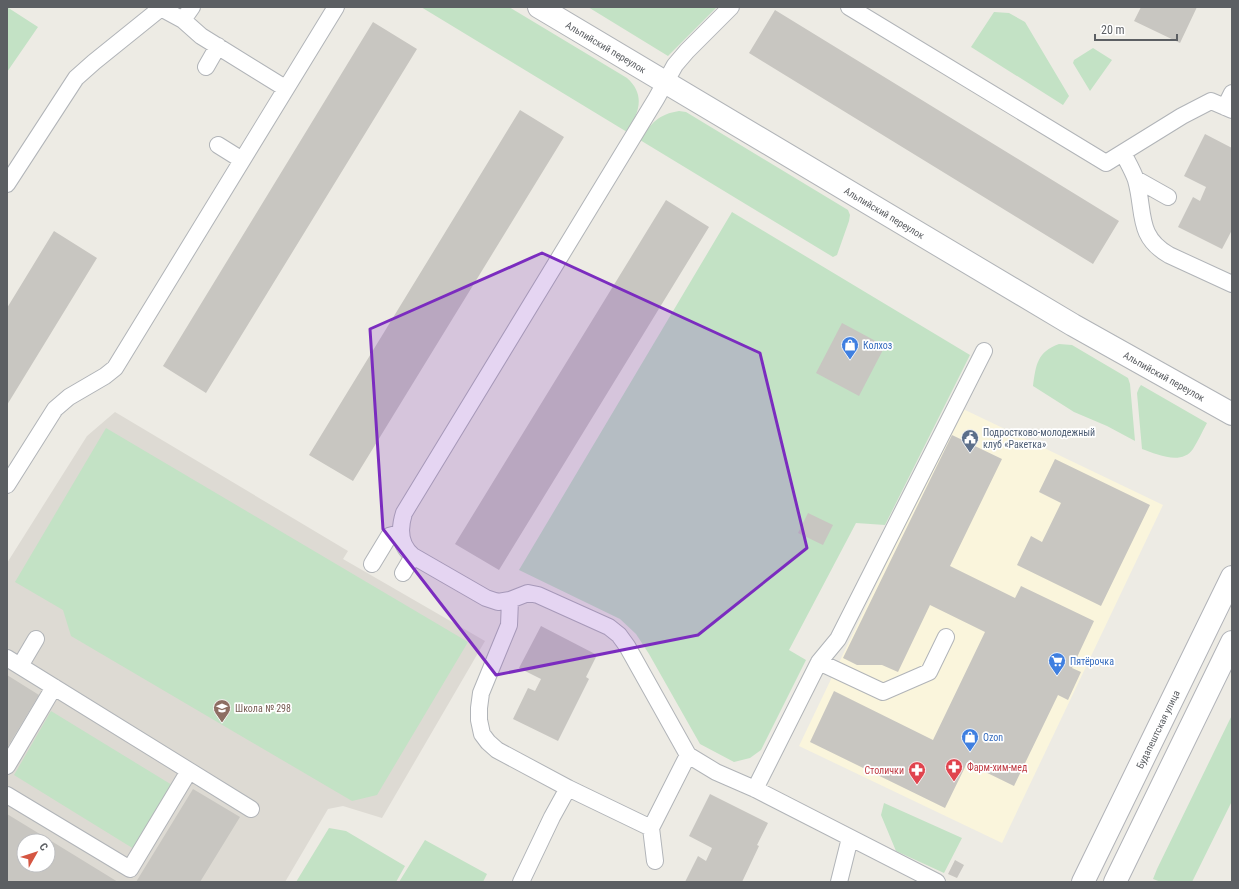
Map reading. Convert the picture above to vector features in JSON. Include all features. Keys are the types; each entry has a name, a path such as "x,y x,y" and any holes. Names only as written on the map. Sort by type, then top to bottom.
{"street":[{"name":"Альпийский переулок","path":"539,7 1073,325 1232,414"},
{"name":"Будапештская улица","path":"1083,882 1232,577"},
{"path":"1115,882 1232,642"}],"lane":[{"path":"7,485 55,409 69,397 105,376 115,368 285,88 336,7"},
{"path":"731,7 675,65 666,83 404,513 400,525 400,533 406,551 486,598 498,602 510,600 528,593 538,595 609,627 619,635 634,657 688,755 716,772 755,789 937,882"},
{"path":"849,7 1106,163 1182,116 1198,100 1230,103"},
{"path":"7,184 76,78 160,8 188,14 202,36 285,88"},
{"path":"206,67 218,46"},
{"path":"218,145 242,160"},
{"path":"1122,153 1136,179 1147,235 1152,243 1169,256 1232,284"},
{"path":"1136,179 1168,197"},
{"path":"755,789 820,662 838,639 984,351"},
{"path":"372,564 389,536 400,533"},
{"path":"403,573 413,556"},
{"path":"510,600 509,625 481,693 479,720 482,734 497,750 568,788 651,828"},
{"path":"820,662 883,692 929,672 946,636"},
{"path":"36,639 13,662 250,809"},
{"path":"7,766 54,687"},
{"path":"655,861 651,828 688,755"},
{"path":"7,795 130,869 189,771"},
{"path":"521,882 552,817 568,788"},
{"path":"839,882 850,838"}],"highlighted area":[{"path":"542,253 760,353 807,548 698,635 496,675 383,529 370,329"}],"shaded area":[{"path":"961,408 1163,505 1002,843 799,746"},
{"name":"Школа № 298","path":"115,412 348,551 343,559 485,641 382,818 343,806 328,809 285,882 7,882 7,563 87,436"}],"green space":[{"path":"7,7 38,27 7,72"},
{"path":"421,7 509,7 627,78 633,84 639,98 635,118 627,132"},
{"path":"588,7 717,7 668,56"},
{"path":"994,12 1009,13 1025,22 1069,96 1063,105 971,47"},
{"path":"1093,48 1112,60 1090,91 1073,63 1074,60"},
{"path":"679,111 686,112 848,210 850,215 849,221 837,255 833,257 640,140 656,120 666,114"},
{"path":"732,212 970,355 885,525 856,523 789,650 806,660 761,750 750,758 734,762 700,744 649,654 636,634 620,619 519,570"},
{"path":"1059,344 1072,345 1128,378 1130,384 1135,441 1107,426 1074,412 1033,386 1035,372 1042,355 1052,347"},
{"path":"1141,385 1207,423 1193,449 1188,454 1176,458 1162,456 1142,449 1137,393"},
{"path":"106,428 468,642 377,795 352,801 71,636 63,610 15,582"},
{"path":"51,711 172,785 134,849 14,775"},
{"path":"1232,715 1232,801 1192,882 1161,882 1153,879 1157,869"},
{"path":"884,803 962,838 944,873 896,851 881,815"},
{"path":"329,828 346,831 405,866 396,882 296,882"},
{"path":"425,840 487,874 483,882 399,882"}],"building":[{"path":"1141,7 1197,7 1180,43 1134,21"},
{"path":"775,10 1119,221 1093,264 749,53"},
{"path":"373,22 417,49 206,393 163,366"},
{"path":"520,110 564,137 353,481 309,455"},
{"path":"1205,134 1232,148 1232,230 1222,249 1178,227 1193,197 1200,201 1206,187 1184,176"},
{"path":"666,200 709,227 499,570 455,544"},
{"path":"54,231 97,258 7,405 7,308"},
{"name":"Колхоз","path":"842,323 885,346 859,396 816,373"},
{"path":"952,435 1002,459 950,566 1015,598 1021,586 1094,621 1072,668 1081,672 1068,700 1058,695 1014,786 967,763 945,808 810,742 834,691 933,740 985,632 930,605 898,672 882,665 857,665 843,658"},
{"path":"1055,459 1150,505 1101,606 1017,565 1031,536 1042,542 1061,503 1039,492"},
{"path":"808,513 833,525 823,545 798,533"},
{"path":"541,626 597,655 586,677 589,679 558,741 513,719 528,688 535,691 541,679 519,668"},
{"path":"7,675 39,695 7,748"},
{"path":"193,789 240,817 200,882 136,882"},
{"path":"710,794 768,823 742,882 685,882 698,856 706,861 712,848 689,836"},
{"path":"7,814 38,833 16,833 16,873 56,873 56,844 118,882 7,882"},
{"path":"955,860 964,865 957,878 948,874"}],"place":[{"name":"Колхоз","path":"850,360"},
{"name":"Подростково-молодежный клуб «Ракетка»","path":"970,453"},
{"name":"Пятёрочка","path":"1057,676"},
{"name":"Школа № 298","path":"222,723"},
{"name":"Ozon","path":"970,752"},
{"name":"Фарм-хим-мед","path":"954,782"},
{"name":"Столички","path":"917,785"}]}
